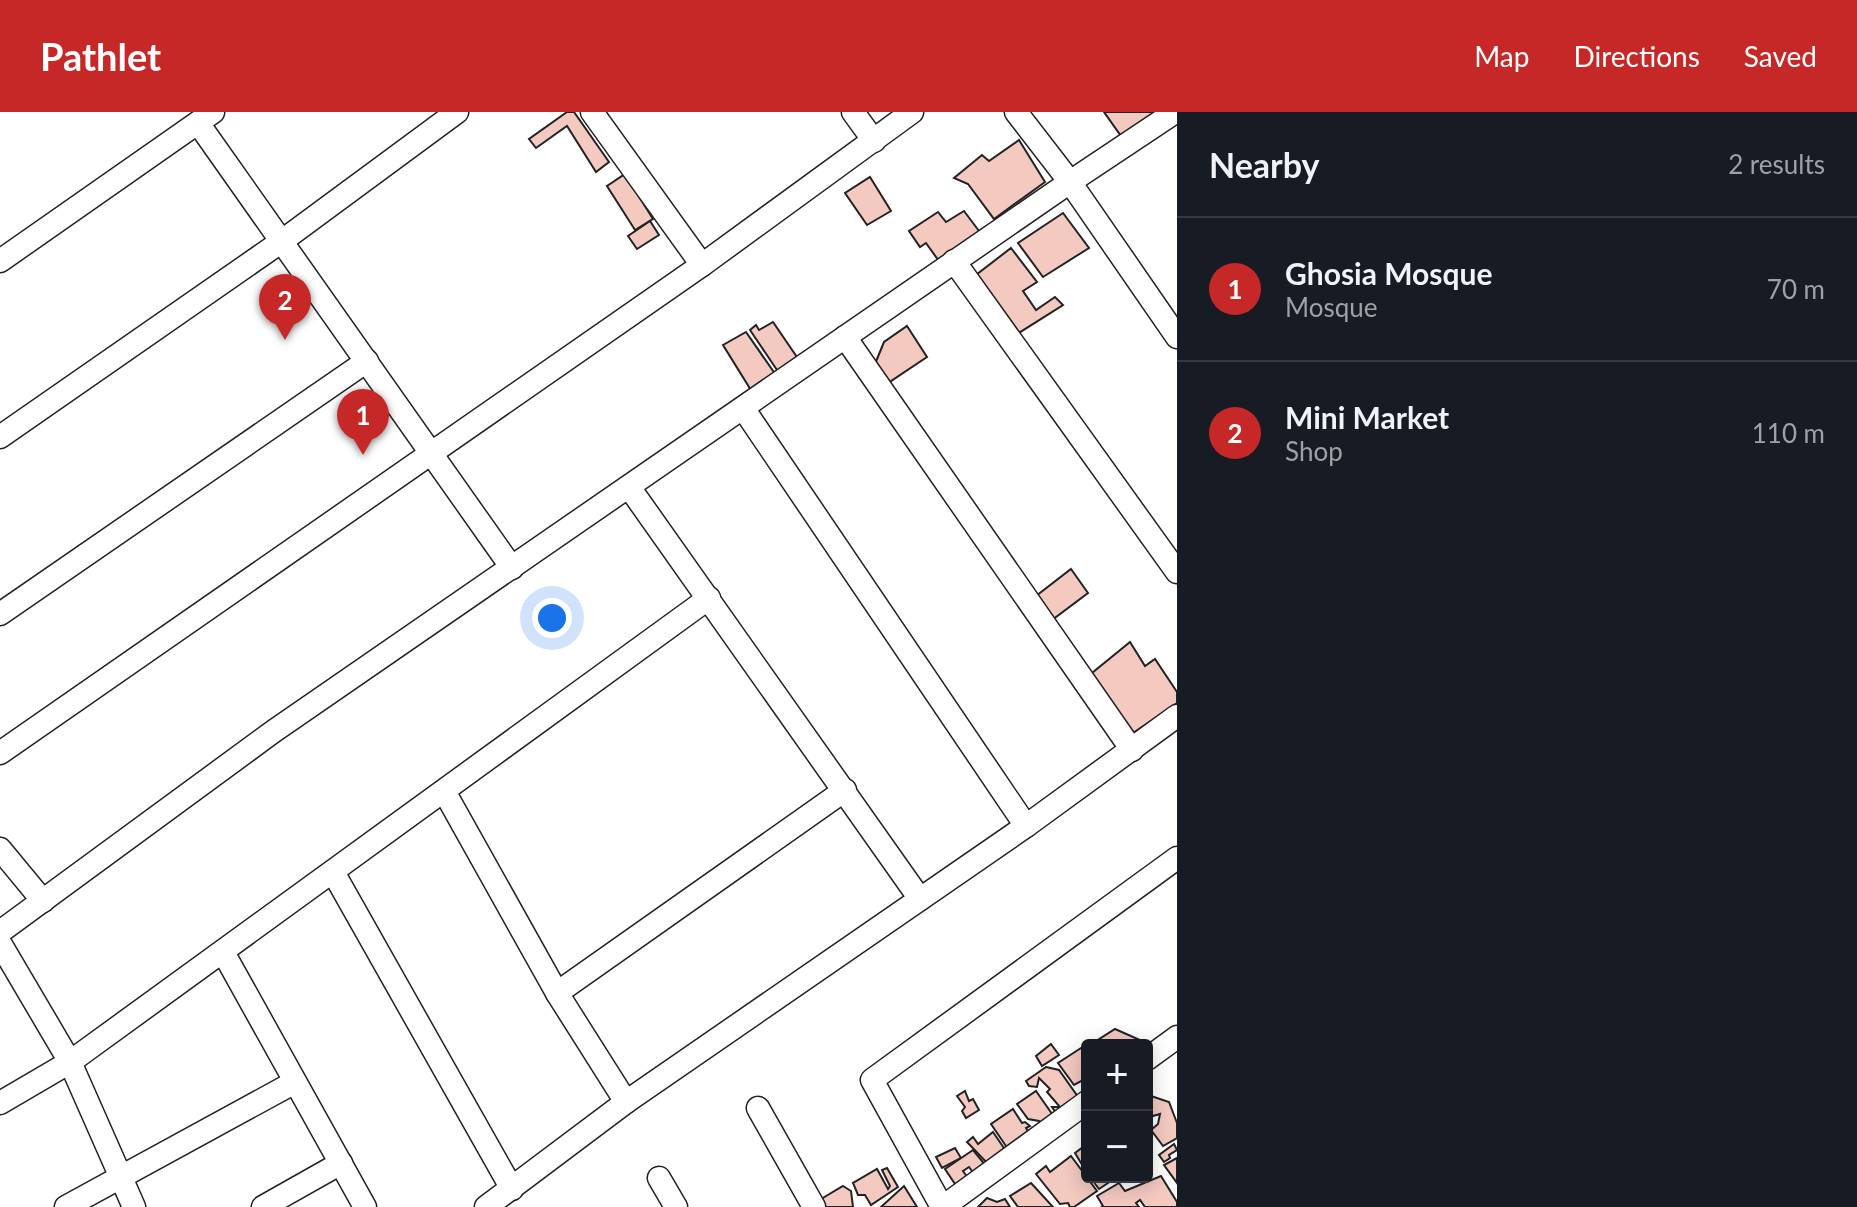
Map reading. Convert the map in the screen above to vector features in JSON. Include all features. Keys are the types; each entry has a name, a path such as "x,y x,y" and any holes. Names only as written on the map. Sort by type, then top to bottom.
{"street":[{"path":"0,437 282,241 457,112"},
{"path":"592,112 702,265"},
{"path":"853,112 874,141"},
{"path":"0,753 702,265 912,112"},
{"path":"1016,112 1070,182 1177,337"},
{"path":"0,932 274,731 1175,112"},
{"path":"0,261 206,117 282,241 512,568"},
{"path":"954,261 1177,572"},
{"path":"845,337 1132,750"},
{"path":"0,614 367,361"},
{"path":"743,408 1026,826"},
{"path":"629,487 920,899"},
{"path":"0,1103 70,1062 709,598"},
{"path":"486,1207 626,1102 1026,826 1177,716"},
{"path":"557,993 845,790"},
{"path":"444,791 557,993 626,1102"},
{"path":"0,849 43,901"},
{"path":"1081,1106 942,1207 872,1080 1177,858"},
{"path":"333,872 512,1189"},
{"path":"0,943 70,1062 134,1207"},
{"path":"223,952 365,1207"},
{"path":"1153,1055 1177,1037"},
{"path":"66,1207 295,1082"},
{"path":"758,1108 814,1207"},
{"path":"263,1207 341,1163"},
{"path":"659,1178 676,1207"}],"building":[{"path":"567,112 574,112 609,162 596,172 567,126 536,148 529,139"},
{"path":"1104,112 1154,112 1154,113 1121,136"},
{"path":"1019,140 1045,182 994,219 968,184 954,178 982,155 989,161"},
{"path":"625,174 653,219 635,230 607,186"},
{"path":"870,177 891,211 867,225 845,193"},
{"path":"964,211 982,235 941,264 926,243 920,247 909,231 938,212 946,222"},
{"path":"1063,213 1089,248 1043,277 1018,243"},
{"path":"650,221 659,235 637,249 628,236"},
{"path":"1011,248 1037,282 1023,291 1036,310 1055,297 1063,305 1014,336 972,278"},
{"path":"773,322 801,363 781,376 750,330 756,325 759,330"},
{"path":"907,326 927,357 888,383 875,364 884,342"},
{"path":"746,332 778,378 754,395 723,345"},
{"path":"1071,569 1088,593 1052,620 1036,596"},
{"path":"1130,642 1145,666 1155,659 1177,692 1177,703 1133,733 1092,673"},
{"path":"1115,1029 1138,1039 1099,1039"},
{"path":"1051,1044 1059,1055 1042,1066 1036,1056"},
{"path":"1081,1048 1081,1081 1074,1085 1058,1063"},
{"path":"1046,1067 1059,1070 1081,1101 1059,1117 1052,1107 1060,1107 1047,1092 1050,1089 1039,1078 1037,1087 1029,1086 1026,1081"},
{"path":"965,1091 969,1101 973,1099 979,1110 966,1118 962,1111 965,1107 957,1096"},
{"path":"1036,1091 1057,1121 1045,1129 1039,1121 1028,1119 1017,1104"},
{"path":"1153,1097 1169,1102 1177,1123 1177,1138 1163,1146 1153,1133 1160,1114 1153,1116"},
{"path":"1013,1109 1022,1123 1030,1126 1026,1128 1032,1138 1010,1152 991,1124"},
{"path":"993,1132 1008,1154 990,1166 967,1142 973,1137 978,1144"},
{"path":"1174,1144 1177,1150 1164,1162 1159,1155"},
{"path":"955,1148 961,1158 942,1168 936,1157"},
{"path":"1081,1148 1081,1163 1075,1153"},
{"path":"973,1150 987,1167 975,1175 969,1167 963,1171 970,1181 957,1187 945,1169"},
{"path":"1071,1156 1081,1169 1081,1183 1091,1183 1097,1191 1074,1207 1068,1203 1060,1204 1036,1174 1046,1166 1050,1172"},
{"path":"1177,1158 1177,1183 1164,1165"},
{"path":"887,1168 898,1187 871,1205 865,1195 858,1195 853,1183 877,1169 888,1189 890,1186 882,1170"},
{"path":"1161,1176 1177,1207 1145,1207 1140,1200 1136,1203 1139,1207 1101,1207 1097,1196 1119,1183 1125,1191 1144,1183 1153,1183 1153,1179"},
{"path":"1031,1183 1053,1207 1018,1207 1010,1196"},
{"path":"1094,1183 1108,1183 1099,1189"},
{"path":"843,1186 851,1191 853,1207 819,1207 816,1202"},
{"path":"904,1186 917,1207 881,1207"},
{"path":"987,1198 997,1202 1005,1199 1010,1207 978,1207"}],"place":[{"name":"Mini Market","path":"285,340"},
{"name":"Ghosia Mosque","path":"363,455"}]}
